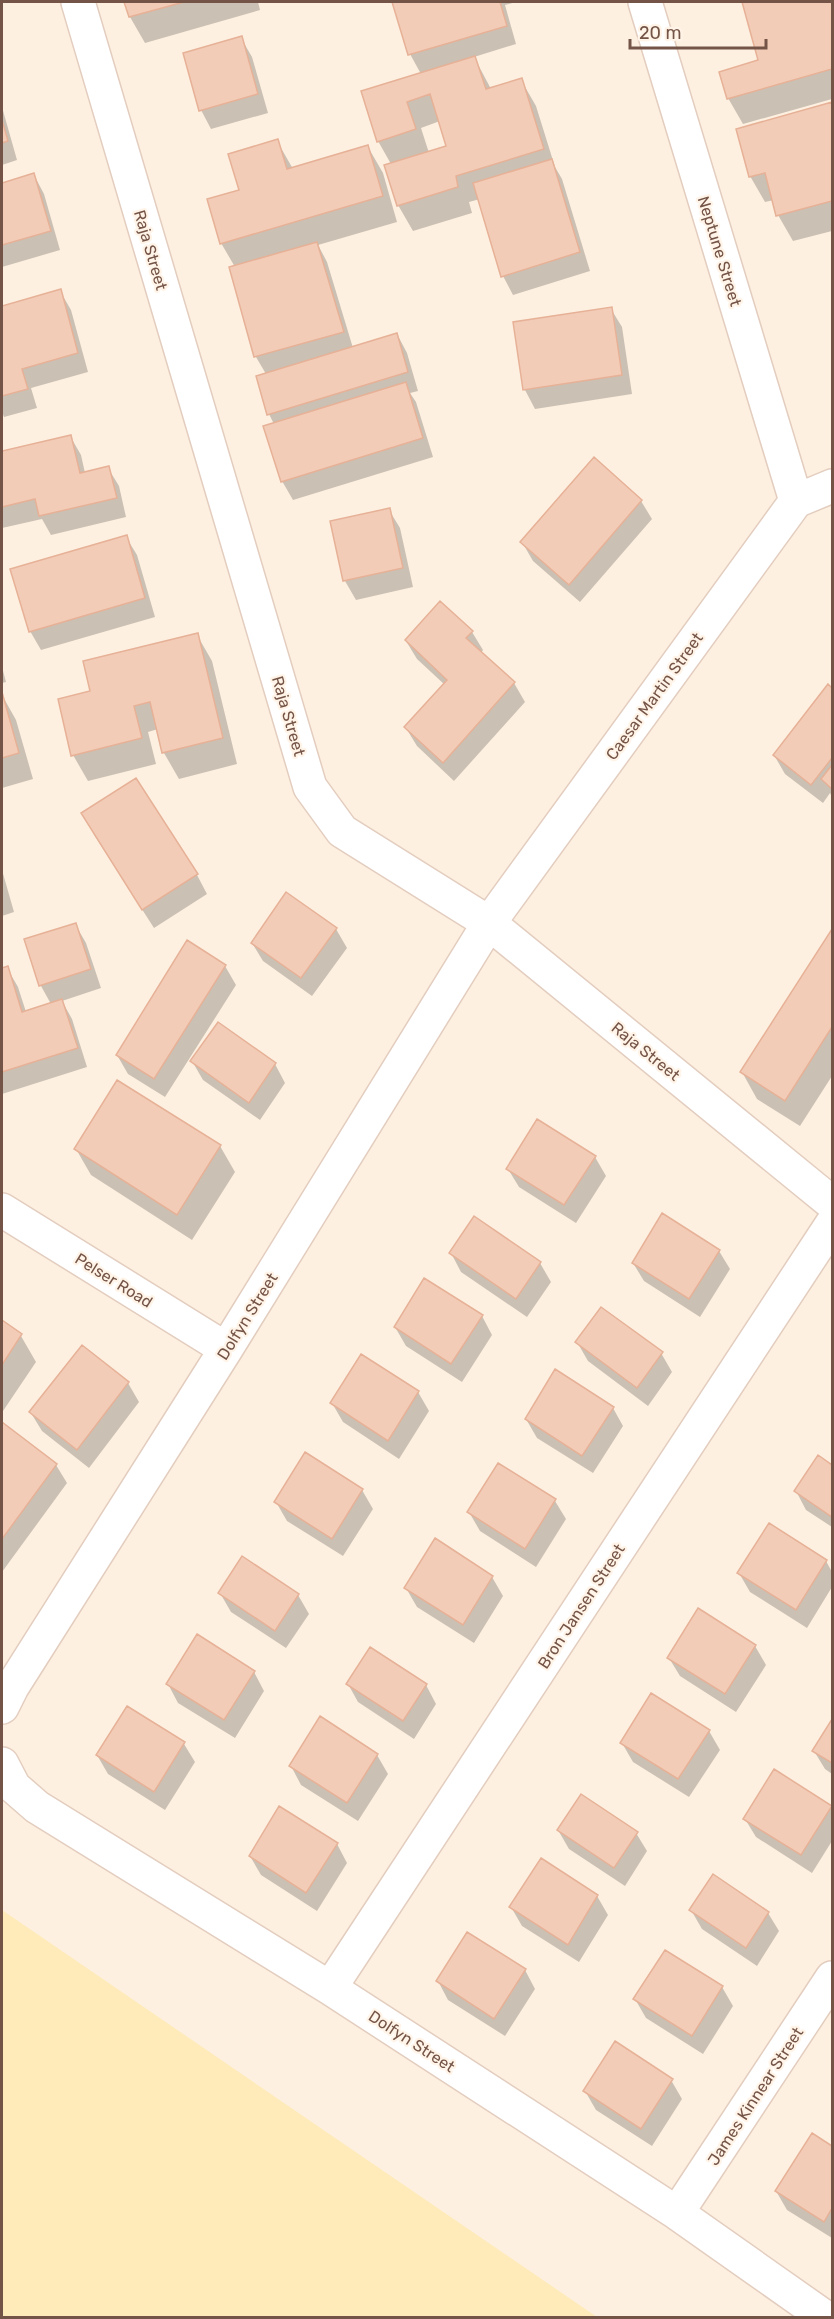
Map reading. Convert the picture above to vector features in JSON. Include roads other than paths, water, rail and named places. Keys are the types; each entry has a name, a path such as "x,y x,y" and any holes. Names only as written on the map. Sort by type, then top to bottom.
{"street":[{"name":"Raja Street","path":"78,2 310,788 342,831 489,923 832,1203"},
{"name":"Neptune Street","path":"645,2 796,501"},
{"path":"796,501 832,486"},
{"name":"Caesar Martin Street","path":"489,923 796,501"},
{"name":"Dolfyn Street","path":"2,1707 12,1687 226,1349 489,923"},
{"name":"Pelser Road","path":"2,1210 226,1349"},
{"name":"Bron Jansen Street","path":"330,1988 832,1224"},
{"name":"Dolfyn Street","path":"2,1764 14,1787 38,1807 330,1988 677,2213 826,2318"},
{"name":"James Kinnear Street","path":"677,2213 832,1978"}]}
